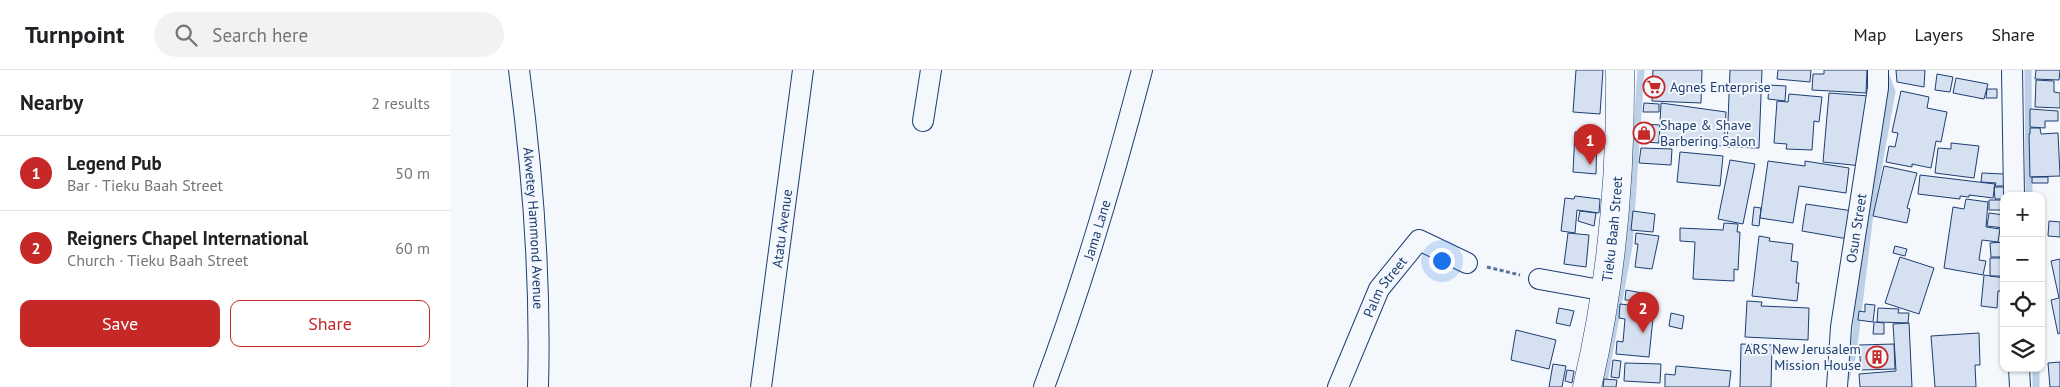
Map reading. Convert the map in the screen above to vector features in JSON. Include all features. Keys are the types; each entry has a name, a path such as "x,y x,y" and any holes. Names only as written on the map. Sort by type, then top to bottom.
{"street":[{"name":"Akwetey Hammond Avenue","path":"518,70 534,217 539,339 538,387"},
{"name":"Atatu Avenue","path":"760,387 802,70"},
{"path":"923,122 931,70"},
{"name":"Jama Lane","path":"1044,387 1068,322 1111,189 1142,70"},
{"name":"Tieku Baah Street","path":"1587,387 1600,333 1606,291 1617,167 1620,70"},
{"name":"Osun Street","path":"1837,387 1841,327 1878,88 1878,70"},
{"path":"2012,70 2014,192"},
{"name":"Palm Street","path":"1338,387 1379,289 1419,240 1466,263"},
{"path":"1539,279 1606,291"},
{"path":"2019,372 2020,387"}],"path":[{"path":"1466,263 1539,279"}],"building":[{"path":"1576,70 1603,70 1600,114 1573,112"},
{"path":"1653,70 1702,70 1701,103 1652,101"},
{"path":"1730,70 1762,70 1759,148 1727,147"},
{"path":"1778,70 1811,70 1810,82 1777,79"},
{"path":"1824,70 1867,70 1866,93 1812,90 1813,74 1824,74"},
{"path":"1896,70 1925,70 1924,87 1897,82"},
{"path":"2036,70 2060,70 2059,80 2035,79"},
{"path":"1937,74 1953,77 1950,92 1935,90"},
{"path":"1956,78 1988,84 1984,99 1953,93"},
{"path":"2036,80 2054,81 2054,92 2060,93 2060,108 2035,107"},
{"path":"1769,85 1786,86 1785,101 1768,99"},
{"path":"1987,89 1997,89 1997,98 1986,98"},
{"path":"1901,91 1929,97 1927,108 1947,112 1941,142 1936,141 1931,168 1912,164 1912,167 1886,162 1889,146 1895,147 1898,133 1892,132"},
{"path":"1829,93 1869,96 1862,166 1823,162"},
{"path":"1789,94 1822,97 1819,122 1814,121 1812,150 1786,149 1787,144 1774,143 1777,101 1788,102"},
{"path":"1644,103 1659,104 1659,112 1643,112"},
{"path":"1661,103 1726,112 1724,146 1659,143"},
{"path":"2030,109 2058,111 2058,121 2045,121 2045,128 2030,127"},
{"path":"1645,124 1660,125 1659,143 1640,140 1641,126 1645,126"},
{"path":"2030,128 2040,128 2041,134 2058,133 2060,176 2030,177"},
{"path":"1575,132 1597,132 1596,174 1573,172"},
{"path":"1951,143 1979,146 1974,178 1935,173 1938,148 1951,149"},
{"path":"1641,148 1672,149 1671,165 1639,163"},
{"path":"1680,152 1723,156 1720,186 1677,182"},
{"path":"1730,160 1755,164 1743,224 1718,219"},
{"path":"1768,161 1805,166 1805,161 1849,168 1846,193 1799,186 1793,223 1760,218"},
{"path":"1884,166 1917,173 1907,208 1910,209 1907,223 1873,216"},
{"path":"1982,173 2004,174 2005,186 1995,186 1996,183 1981,182"},
{"path":"1920,175 1995,184 1993,198 1969,195 1969,197 1960,196 1960,199 1918,194"},
{"path":"2032,177 2048,177 2048,183 2032,183"},
{"path":"1994,187 2006,187 2006,192 2000,192 2000,199 1995,199"},
{"path":"1575,196 1600,199 1599,213 1577,210 1575,233 1561,231 1565,198 1574,199"},
{"path":"1966,199 1988,202 1986,227 2000,229 1998,242 1982,240 1979,260 1986,261 1983,275 1944,268 1953,207 1964,209"},
{"path":"1989,200 2000,200 2000,210 1989,210"},
{"path":"1806,204 1853,211 1848,239 1802,231"},
{"path":"1754,207 1761,208 1759,226 1752,225"},
{"path":"1580,211 1596,213 1594,226 1578,221"},
{"path":"1633,211 1655,214 1653,232 1631,230"},
{"path":"1989,213 2000,214 2000,228 1987,226"},
{"path":"2049,221 2060,222 2060,237 2048,236"},
{"path":"1724,223 1738,224 1737,232 1740,232 1738,270 1734,269 1734,281 1693,279 1695,242 1680,241 1680,228 1723,230"},
{"path":"1568,233 1589,235 1586,267 1564,264"},
{"path":"1636,233 1659,236 1652,269 1635,267 1638,244 1635,244"},
{"path":"1759,236 1770,238 1769,241 1793,244 1791,261 1798,262 1796,283 1799,283 1797,301 1752,296"},
{"path":"2000,242 2000,257 1991,257 1990,243"},
{"path":"1895,246 1907,249 1905,256 1893,253"},
{"path":"1900,257 1934,268 1919,314 1885,303"},
{"path":"1990,258 2000,258 2000,276 1990,276"},
{"path":"2060,259 2060,333 2058,334 2051,300 2059,298 2051,261"},
{"path":"1984,275 2000,277 1997,308 1981,306"},
{"path":"1626,290 1642,293 1642,301 1625,300"},
{"path":"1747,301 1762,302 1761,306 1809,308 1808,340 1745,337"},
{"path":"1620,304 1654,308 1649,357 1616,354 1617,341 1623,342 1625,319 1619,318"},
{"path":"1865,304 1875,305 1873,322 1858,320 1859,311 1865,312"},
{"path":"1559,308 1574,311 1570,326 1556,323"},
{"path":"1878,308 1899,309 1898,313 1909,313 1908,323 1877,322"},
{"path":"1671,313 1684,316 1682,329 1669,326"},
{"path":"1874,322 1884,323 1884,334 1873,334"},
{"path":"1909,323 1912,387 1860,387 1859,374 1896,371 1893,324"},
{"path":"1516,330 1556,340 1549,369 1511,360"},
{"path":"1979,333 1980,365 1975,365 1976,387 1935,387 1931,336"},
{"path":"1741,344 1772,345 1771,387 1740,387"},
{"name":"ARS New Jerusalem Mission House","path":"1894,344 1895,369 1861,370 1859,345"},
{"path":"1613,360 1621,361 1619,378 1611,377"},
{"path":"2060,362 2060,387 2050,387 2048,363"},
{"path":"1625,363 1661,364 1660,383 1624,381"},
{"path":"1553,364 1566,366 1562,387 1549,387"},
{"path":"1676,366 1731,371 1729,387 1665,387 1665,374 1675,375"},
{"path":"1567,370 1574,371 1572,383 1565,381"},
{"path":"1604,379 1617,380 1616,387 1603,387"}],"waterway":[{"path":"1603,387 1629,246 1641,70"},
{"path":"2028,70 2029,192"},
{"path":"1846,379 1853,354 1870,214 1892,92 1885,73"},
{"path":"2036,372 2036,387"}],"place":[{"name":"Agnes Enterprise","path":"1654,87"},
{"name":"Shape & Shave Barbering Salon","path":"1644,133"},
{"name":"Legend Pub","path":"1590,165"},
{"name":"Reigners Chapel International","path":"1643,333"},
{"name":"ARS New Jerusalem Mission House","path":"1877,357"}]}
